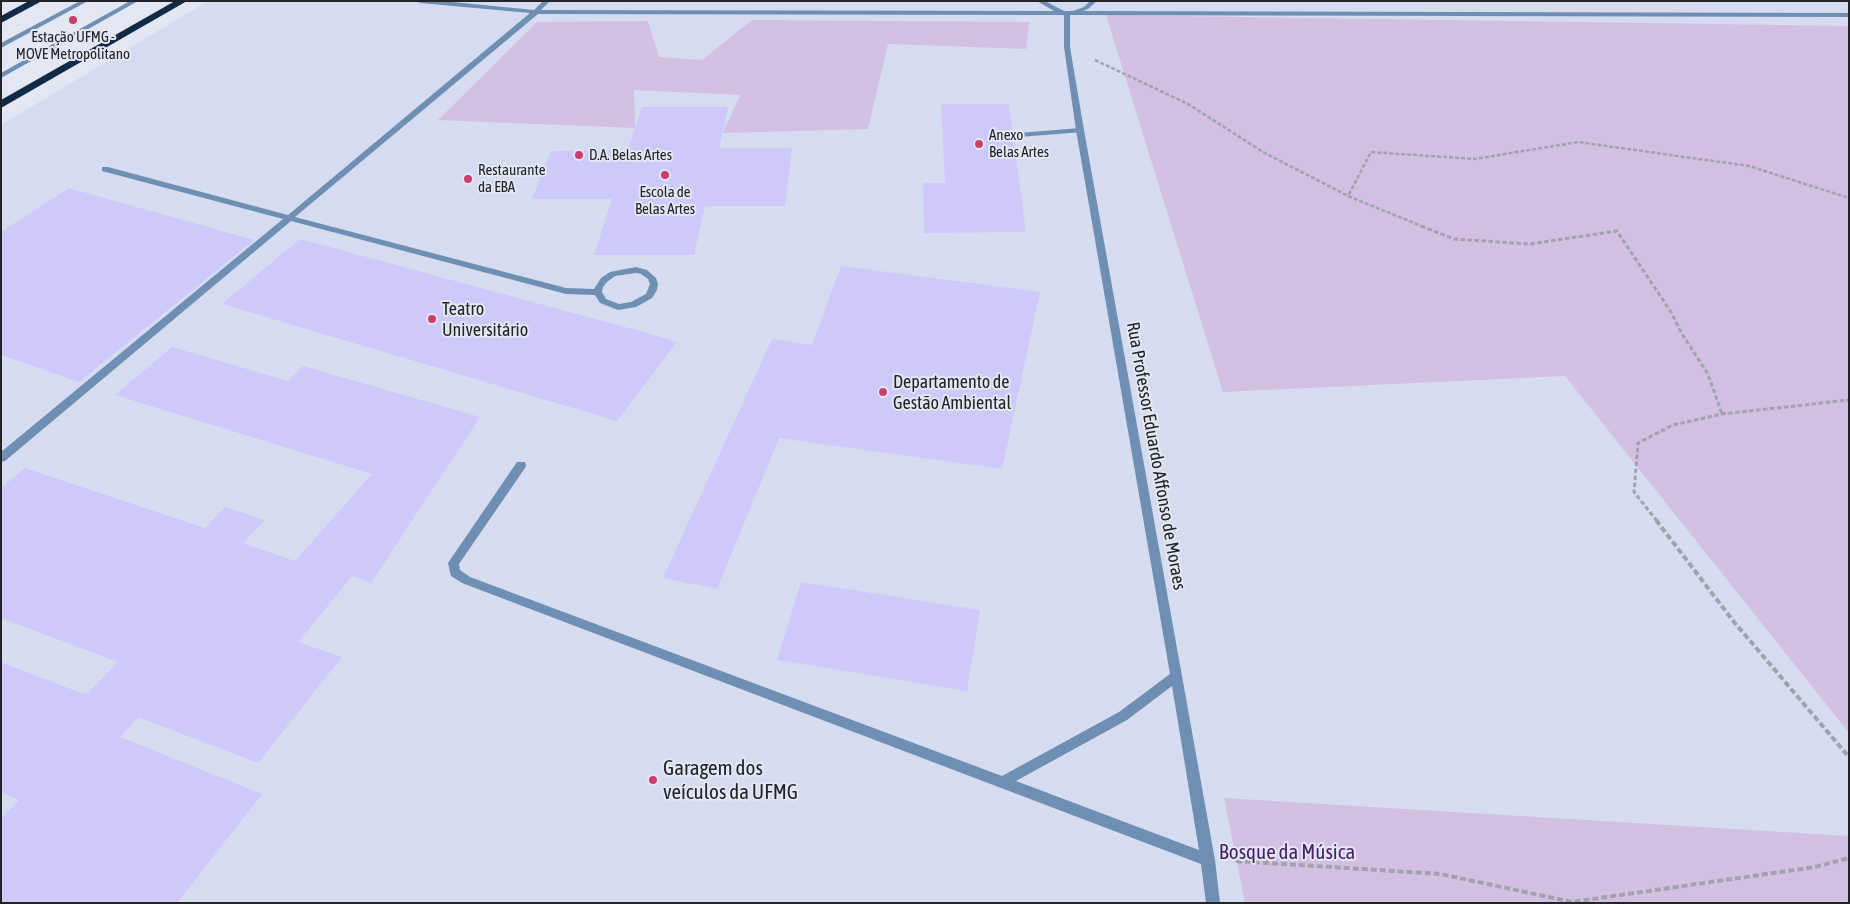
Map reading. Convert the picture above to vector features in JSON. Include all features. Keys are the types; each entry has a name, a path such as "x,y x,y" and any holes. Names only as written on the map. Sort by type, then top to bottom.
{"highway":[{"path":"1,20 37,1"},
{"path":"1,105 182,1"}],"street":[{"path":"1,46 85,1"},
{"path":"1,76 135,1"},
{"path":"420,1 536,12 1066,15 1849,15"},
{"path":"1,458 547,1"},
{"path":"1040,1 1066,15 1086,8 1094,1"},
{"name":"Rua Professor Eduardo Affonso de Moraes","path":"1066,15 1067,47 1080,130 1208,860 1213,903"},
{"path":"1019,135 1080,130"},
{"path":"104,169 566,290 598,292"},
{"path":"636,270 644,272 652,278 654,284 649,296 632,305 618,307 602,301 598,292 599,286 604,280 622,271 636,270"},
{"path":"521,465 453,563 455,573 466,580 1208,860"},
{"path":"1003,782 1123,716 1176,676"}],"path":[{"path":"1067,47 1188,104 1263,152 1348,196 1454,239 1530,244 1617,231 1671,312 1682,334 1708,374 1722,414"},
{"path":"1348,196 1371,152 1475,159 1578,142 1749,166 1849,198"},
{"path":"1849,400 1722,414 1673,424 1638,443 1634,492 1734,622 1849,758"},
{"path":"1208,860 1441,874 1572,902 1815,867 1849,858"}],"shaded area":[{"path":"208,1 1849,1 1849,903 1,903 1,125"}],"green space":[{"path":"1106,15 1849,26 1849,733 1565,376 1223,392"},
{"path":"752,20 1029,22 1026,49 888,44 868,129 723,133 740,95 634,90 635,128 438,120 537,22 648,21 659,57 702,60"},
{"name":"Bosque da Música","path":"1224,798 1849,836 1849,903 1245,903"}],"building":[{"name":"Anexo Belas Artes","path":"941,104 1009,104 1026,232 924,233 923,183 945,183"},
{"name":"Escola de Belas Artes","path":"642,107 728,107 719,148 792,148 785,206 705,206 694,255 594,255 612,199 532,199 551,151 628,150"},
{"path":"69,188 254,240 79,382 1,355 1,232"},
{"name":"Teatro Universitário","path":"300,239 677,342 617,421 222,304"},
{"name":"Departamento de Gestão Ambiental","path":"841,266 1040,292 1002,469 779,438 717,589 663,578 772,339 812,345"},
{"path":"172,347 288,381 303,366 480,417 371,583 352,576 298,642 342,657 258,763 138,717 120,737 262,794 177,903 1,903 1,819 19,800 1,792 1,662 86,695 118,662 1,618 1,488 25,468 205,528 225,507 265,520 243,543 295,561 372,474 115,395"},
{"path":"801,582 980,610 967,691 777,660"}],"place":[{"name":"Estação UFMG - MOVE Metropolitano","path":"73,20"},
{"name":"Anexo Belas Artes","path":"979,144"},
{"name":"D.A. Belas Artes","path":"579,155"},
{"name":"Escola de Belas Artes","path":"665,175"},
{"name":"Restaurante da EBA","path":"468,179"},
{"name":"Teatro Universitário","path":"432,319"},
{"name":"Departamento de Gestão Ambiental","path":"883,392"},
{"name":"Garagem dos veículos da UFMG","path":"653,780"}]}
